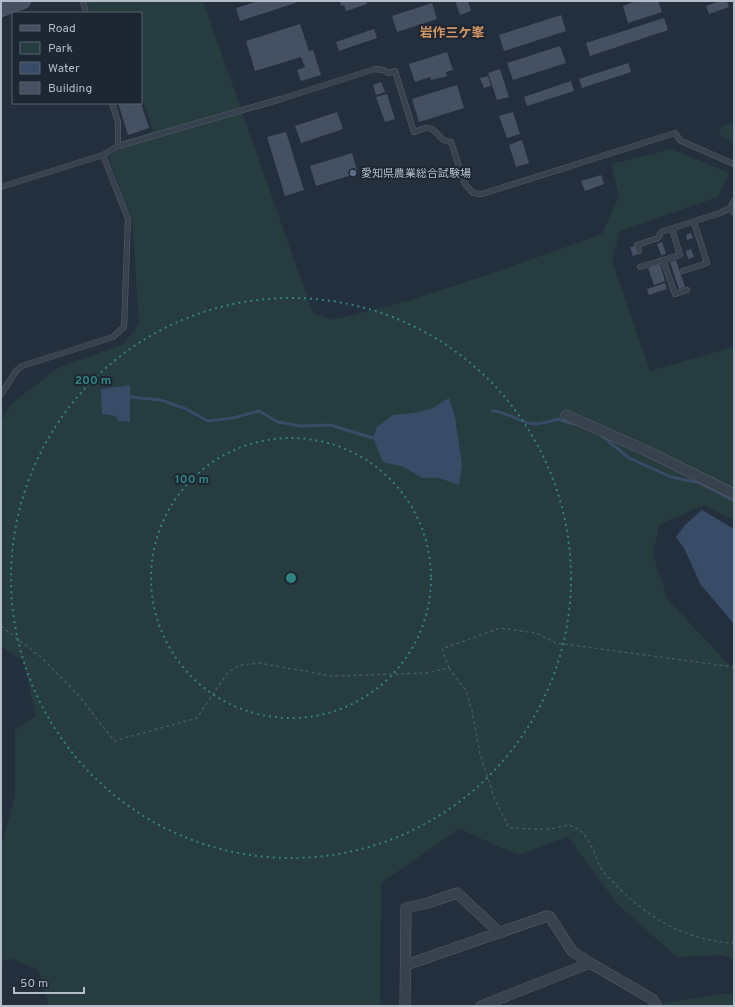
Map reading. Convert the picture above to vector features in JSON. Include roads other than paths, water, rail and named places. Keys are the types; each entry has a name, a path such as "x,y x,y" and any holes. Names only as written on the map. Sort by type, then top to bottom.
{"street":[{"path":"1,9 23,1"},
{"path":"566,415 647,451 734,494"},
{"path":"405,1006 406,908 428,903 457,893 500,933"},
{"path":"406,965 547,916 550,917 572,951 652,999 657,1006"},
{"path":"481,1006 590,963"}],"lane":[{"path":"83,1 86,12"},
{"path":"1,187 103,155 118,146 281,99 375,69 383,70 389,73 395,71 414,132 427,128 433,130 442,140 451,142 465,184 473,193 482,194 675,133 681,141 734,164"},
{"path":"112,104 118,122 118,146"},
{"path":"1,394 17,370 22,366 113,337 124,327 128,219 103,155"},
{"path":"639,251 637,245 658,238 661,232 720,213 730,208 734,201"},
{"path":"730,208 734,213"},
{"path":"683,271 707,264 694,222"},
{"path":"640,267 680,255 672,228"},
{"path":"663,260 674,294 687,290"}],"water":[{"path":"130,385 130,422 118,421 116,416 102,414 101,389"},
{"path":"449,398 455,417 462,465 459,485 439,478 422,478 404,467 383,462 373,438 377,427 393,415 431,409"},
{"path":"702,510 734,529 734,624 701,585 684,548 676,537 685,525"}],"waterway":[{"path":"131,397 161,400 186,409 208,421 233,418 259,411 278,422 300,426 330,425 373,438"},
{"path":"492,411 503,413 523,422 534,424 540,424 558,419 576,424"},
{"path":"602,436 629,458 671,477 700,483 734,501"}],"place":[{"name":"愛知県農業総合試験場","path":"353,173"}],"district":[{"name":"岩作三ケ峯","path":"452,32"}]}
